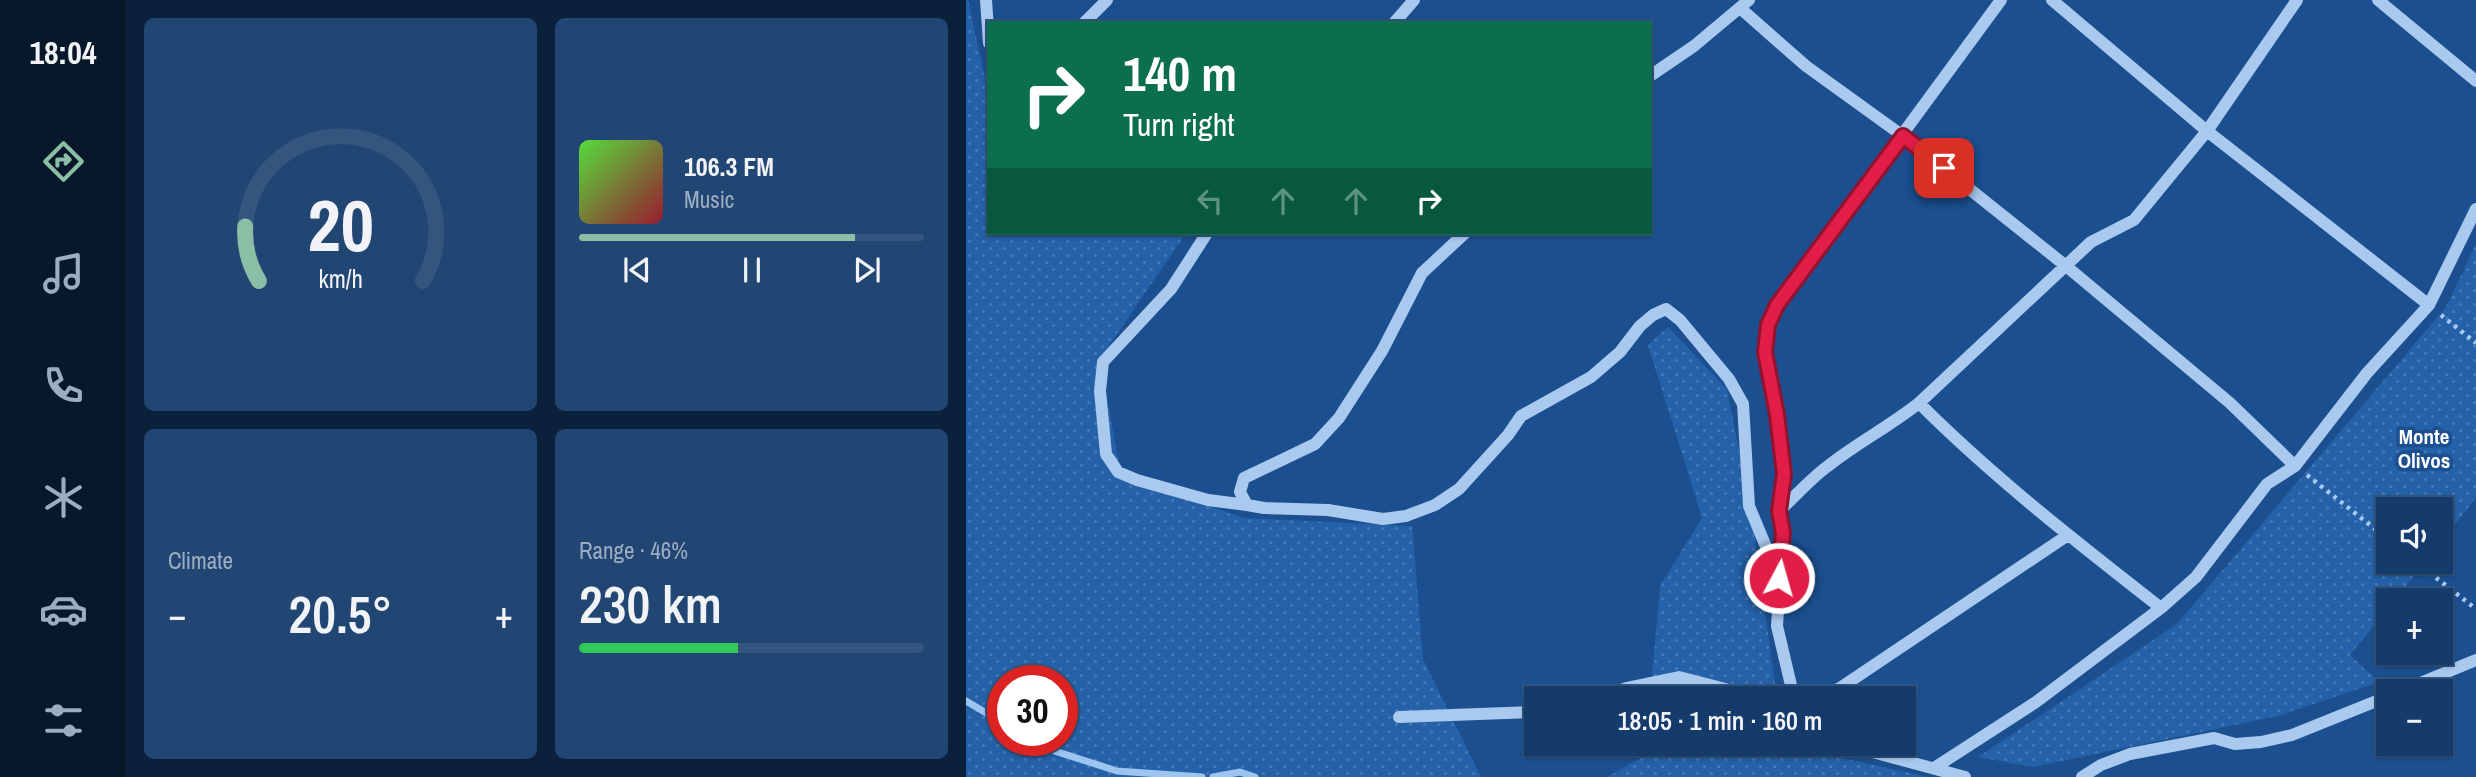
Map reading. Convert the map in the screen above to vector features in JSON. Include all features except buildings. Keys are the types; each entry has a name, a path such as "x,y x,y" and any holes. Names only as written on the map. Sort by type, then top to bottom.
{"street":[{"path":"986,0 987,21"},
{"path":"1086,21 1107,0"},
{"path":"1396,21 1414,0"},
{"path":"1791,686 1777,626 1783,533 1779,511 1784,474 1777,415 1765,352 1768,325 1777,305 2001,0"},
{"path":"2052,0 2207,131 2429,305"},
{"path":"1779,511 1825,468 1919,403 2091,242 2134,220 2207,131 2297,0"},
{"path":"2378,0 2476,81"},
{"path":"1652,75 1694,46 1745,4 1806,66 1903,136 2066,265 2230,402 2295,466"},
{"path":"1934,768 2036,702 2161,608 2196,577 2267,484 2295,466 2367,373 2429,305 2476,209"},
{"path":"1207,235 1171,289 1103,362 1100,391 1106,454 1118,472 1208,500 1264,508 1328,510 1383,519 1406,516 1435,506 1459,489 1508,435 1521,416 1564,395 1591,377 1620,352 1640,326 1666,309 1681,320 1729,379 1743,404 1749,506 1779,578"},
{"path":"1247,505 1240,492 1244,478 1315,444 1339,418 1382,351 1422,273 1463,235"},
{"path":"1919,403 1962,445 2068,535 2161,608"},
{"path":"1843,686 2068,535"},
{"path":"2430,679 2476,660"},
{"path":"1636,686 1679,677 1714,686"},
{"path":"2082,777 2101,765 2130,754 2214,738 2235,744 2292,735 2376,701"},
{"path":"1399,717 1524,712"},
{"path":"1888,756 1965,777"}],"path":[{"path":"2429,305 2476,343"},
{"path":"2295,466 2376,530"},
{"path":"2431,574 2476,609"}],"shaded area":[{"path":"966,0 987,81 987,235 1185,235 1100,359 1121,475 1244,518 1412,526 1423,659 1481,777 966,777"},
{"path":"2476,244 2476,498 2453,527 2453,497 2376,497 2376,574 2415,574 2404,588 2376,588 2376,623 2350,655 2376,679 2376,683 2278,716 2033,767 1978,757 2177,624 2446,307"},
{"path":"1668,327 1727,389 1751,511 1775,686 1651,686 1660,586 1702,518 1648,345"},
{"path":"1644,756 1833,756 1929,777 1607,777"}],"waterway":[{"path":"966,701 987,713"},
{"path":"1070,756 1117,771 1202,777"},
{"path":"1213,777 1240,772 1255,777"}],"district":[{"name":"Monte Olivos","path":"2424,449"}],"route":[{"path":"1779,578 1783,533 1779,511 1784,474 1777,415 1765,352 1768,325 1777,305 1903,136 1944,168"}]}
